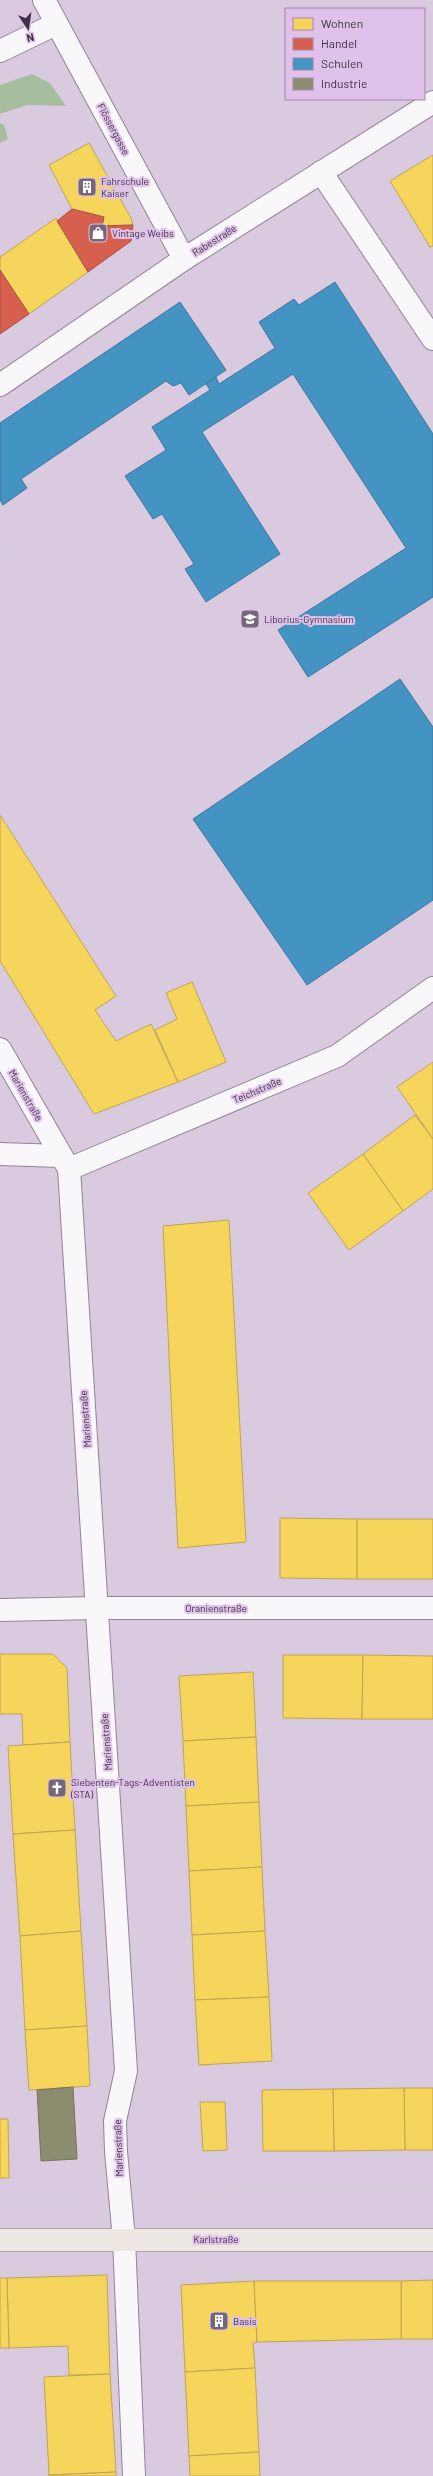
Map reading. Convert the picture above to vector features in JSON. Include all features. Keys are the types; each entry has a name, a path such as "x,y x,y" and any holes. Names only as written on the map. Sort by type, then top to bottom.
{"main road":[{"name":"Karlstraße","path":"0,2240 433,2240"}],"street":[{"name":"Flössergasse","path":"44,0 184,259"},
{"path":"0,51 56,24"},
{"name":"Rabestraße","path":"0,385 184,259 433,102"},
{"path":"322,172 433,339"},
{"name":"Teichstraße","path":"65,1162 337,1056 433,988"},
{"name":"Marienstraße","path":"0,1049 65,1162 97,1608 126,2071 115,2121 124,2239 134,2476"},
{"path":"0,1154 65,1162"},
{"name":"Oranienstraße","path":"0,1610 97,1608 433,1608"}],"path":[{"path":"0,119 17,112 68,112 102,106"},
{"path":"0,545 25,578 0,598"},
{"path":"0,2202 150,2201 248,2190 433,2190"},
{"path":"125,2272 279,2275 433,2273"},
{"path":"0,2273 16,2273"}],"green space":[{"path":"32,74 50,83 66,106 27,105 0,114 0,85"},
{"path":"0,123 4,125 8,139 0,143"}],"building: Wohnen":[{"name":"Fahrschule Kaiser","path":"89,143 131,218 133,225 102,226 104,217 72,209 49,165"},
{"path":"433,155 433,246 430,247 390,181"},
{"path":"56,218 88,272 29,314 0,270 0,257"},
{"path":"0,815 116,996 95,1010 116,1041 151,1024 178,1082 94,1114 0,961"},
{"path":"192,982 226,1062 178,1082 155,1030 177,1019 166,993"},
{"path":"433,1062 433,1139 397,1087"},
{"path":"415,1115 433,1139 433,1189 403,1211 363,1154"},
{"path":"363,1154 403,1211 349,1250 308,1193"},
{"path":"229,1220 246,1542 178,1548 163,1226"},
{"path":"280,1518 357,1519 357,1579 280,1578"},
{"path":"357,1519 433,1519 433,1579 357,1579"},
{"path":"0,1654 53,1654 67,1668 70,1742 23,1745 22,1714 0,1714"},
{"path":"283,1655 363,1655 362,1719 283,1718"},
{"path":"363,1655 433,1656 433,1719 362,1719"},
{"path":"253,1672 256,1737 183,1741 179,1676"},
{"path":"256,1737 259,1802 186,1806 183,1741"},
{"path":"70,1742 75,1830 13,1834 8,1746"},
{"path":"259,1802 262,1867 189,1871 186,1806"},
{"path":"75,1830 81,1931 20,1936 13,1834"},
{"path":"262,1867 265,1931 192,1935 189,1871"},
{"path":"81,1931 87,2026 25,2030 20,1936"},
{"path":"265,1931 269,1997 195,2000 192,1935"},
{"path":"269,1997 272,2061 199,2065 195,2000"},
{"path":"87,2026 90,2086 29,2090 25,2030"},
{"path":"404,2088 433,2088 433,2150 405,2150"},
{"path":"404,2088 405,2150 334,2151 333,2089"},
{"path":"333,2089 334,2151 263,2151 262,2090"},
{"path":"200,2102 225,2102 227,2150 203,2151"},
{"path":"0,2119 8,2119 9,2178 0,2178"},
{"path":"107,2275 110,2374 69,2375 68,2346 9,2348 7,2278"},
{"path":"0,2278 7,2278 9,2348 0,2348"},
{"path":"433,2280 433,2339 401,2339 401,2281"},
{"name":"Basis","path":"254,2281 257,2342 253,2343 255,2368 185,2372 181,2285"},
{"path":"254,2281 401,2281 401,2339 257,2342"},
{"path":"255,2368 259,2452 189,2456 185,2372"},
{"path":"110,2374 116,2472 49,2475 44,2377"},
{"path":"259,2452 260,2476 190,2476 189,2456"},
{"path":"116,2472 116,2476 49,2476 49,2475"}],"building: Handel":[{"name":"Vintage Weibs","path":"72,209 104,217 102,226 133,225 131,241 88,272 57,221"},
{"path":"0,270 29,314 0,334"}],"building: Schulen":[{"path":"335,282 433,434 433,597 308,677 278,630 406,548 293,374 202,432 280,554 206,602 185,569 194,564 162,514 153,519 125,476 166,450 152,427 210,390 206,384 216,377 219,384 275,348 259,322 294,299 299,305"},
{"path":"180,302 226,370 189,395 181,383 173,386 166,381 21,479 27,488 3,505 0,500 0,423"},
{"path":"400,679 433,727 433,900 307,985 193,819"}],"building: Industrie":[{"path":"73,2087 77,2159 41,2161 37,2090"}],"place":[{"name":"Fahrschule Kaiser","path":"87,187"},
{"name":"Vintage Weibs","path":"98,233"},
{"name":"Liborius-Gymnasium","path":"250,619"},
{"name":"Siebenten-Tags-Adventisten (STA)","path":"57,1788"},
{"name":"Basis","path":"219,2321"}]}
